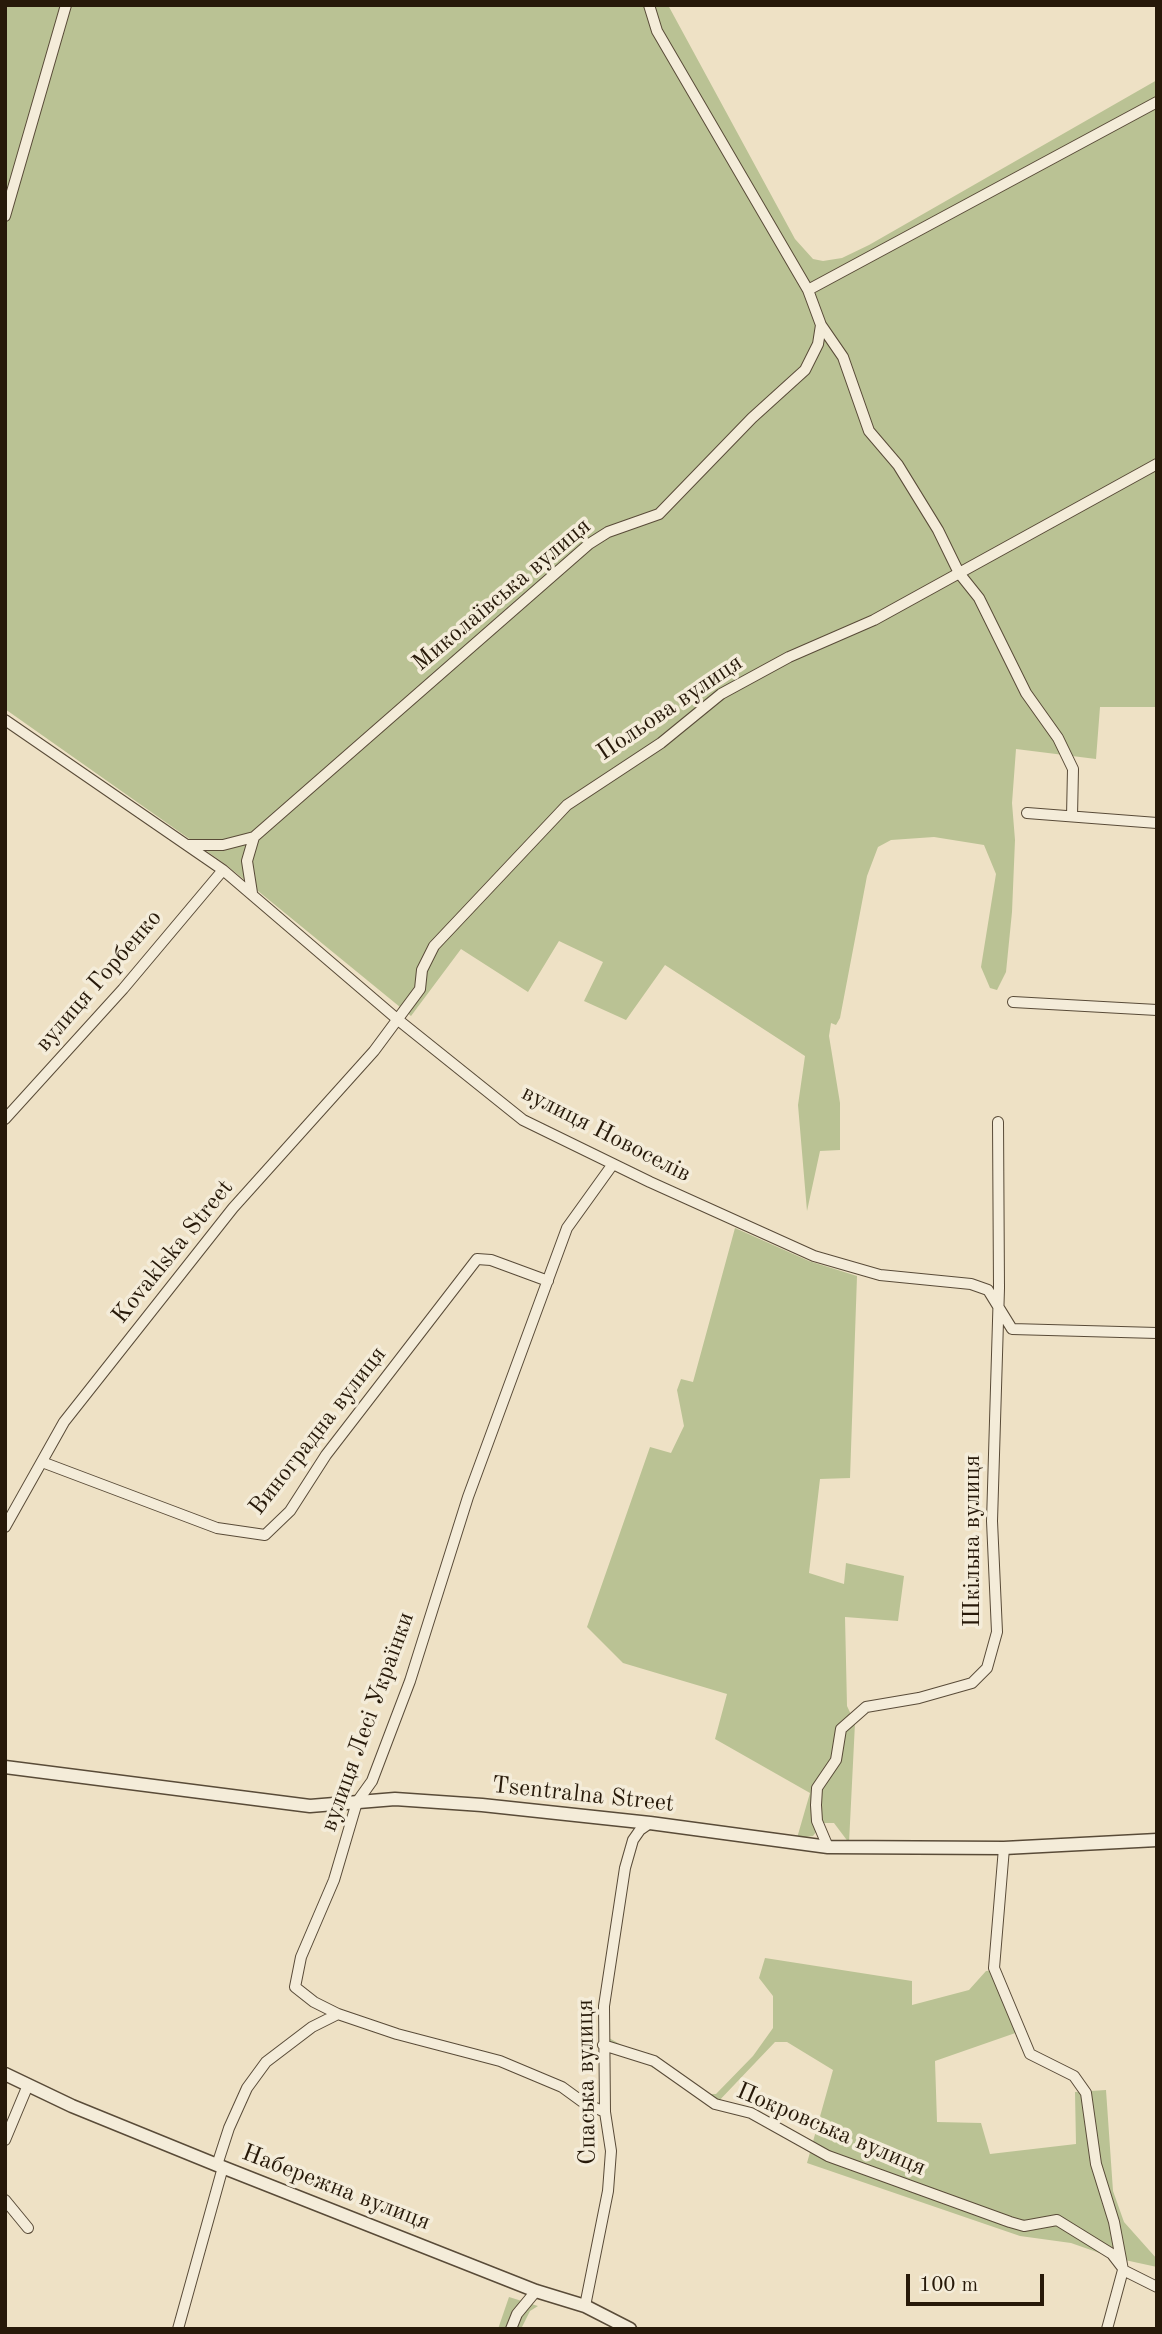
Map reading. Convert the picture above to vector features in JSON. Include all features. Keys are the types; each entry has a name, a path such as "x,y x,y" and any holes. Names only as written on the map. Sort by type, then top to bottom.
{"street":[{"path":"5,216 66,5"},
{"path":"649,5 657,31 808,289 821,325 843,357 869,431 898,465 938,530 959,572 979,598 1026,693 1058,738 1073,769 1072,816"},
{"path":"808,289 1157,102"},
{"name":"Миколаївська вулиця","path":"187,845 223,845 254,837 589,544 608,532 659,514 752,418 805,370 818,344 821,325"},
{"name":"Польова вулиця","path":"397,1019 420,989 422,970 434,946 562,810 587,789 661,743 720,694 789,657 874,620 1157,464"},
{"name":"вулиця Новоселів","path":"5,720 223,870 397,1019 523,1120 814,1256 880,1275 971,1284 988,1290 1012,1329 1157,1334"},
{"path":"1027,813 1157,823"},
{"path":"252,894 247,861 254,837"},
{"name":"вулиця Горбенко","path":"5,1119 223,870"},
{"path":"1013,1002 1157,1010"},
{"name":"Kovaklska Street","path":"5,1527 64,1422 233,1208 374,1051 397,1019"},
{"name":"Шкільна вулиця","path":"828,1847 817,1821 817,1788 835,1760 841,1729 866,1707 919,1698 972,1683 987,1668 997,1632 992,1521 999,1311 998,1122"},
{"name":"вулиця Лесі Українки","path":"338,2014 314,2002 295,1987 301,1957 334,1880 358,1802 372,1781 410,1681 464,1510 567,1228 613,1164"},
{"name":"Виноградна вулиця","path":"42,1462 217,1528 265,1535 290,1511 326,1455 477,1259 491,1260 548,1281"},
{"name":"Tsentralna Street","path":"5,1767 310,1805 395,1800 482,1805 650,1823 828,1847 1003,1848 1157,1840"},
{"name":"Спаська вулиця","path":"585,2305 608,2191 611,2151 606,2112 604,2006 625,1868 633,1840 640,1830 650,1823"},
{"path":"1003,1848 993,1968 1030,2054 1074,2076 1086,2093 1096,2164 1114,2222 1122,2269 1107,2329"},
{"path":"178,2329 229,2128 247,2088 266,2062 312,2027 338,2014 397,2034 500,2062 562,2087 584,2103 606,2112"},
{"name":"Покровська вулиця","path":"603,2045 654,2062 715,2104 751,2113 794,2136 813,2150 835,2159 1017,2224 1057,2220 1112,2254 1122,2269 1157,2287"},
{"name":"Набережна вулиця","path":"5,2074 220,2166 536,2291 585,2305 631,2329"},
{"path":"5,2140 28,2085"},
{"path":"5,2200 28,2228"},
{"path":"511,2329 525,2302 536,2291"}],"green space":[{"path":"5,5 668,5 795,239 813,259 823,261 842,258 869,245 1157,80 1157,707 1100,707 1096,759 1016,749 1012,803 1015,840 1012,912 1006,972 997,990 990,988 981,967 996,874 984,845 934,837 891,840 878,847 867,876 840,1018 836,1025 831,1023 829,1036 840,1103 840,1150 820,1151 807,1211 798,1105 805,1056 665,965 626,1020 584,1001 603,962 559,941 528,992 461,949 411,1016 225,864 5,709"},
{"path":"735,1228 809,1261 857,1276 850,1478 820,1479 809,1573 844,1584 846,1563 904,1576 898,1621 845,1617 847,1706 855,1723 849,1843 834,1823 823,1823 813,1836 797,1838 810,1793 715,1739 727,1694 623,1663 587,1627 650,1447 671,1453 684,1426 677,1390 681,1379 693,1382"},
{"path":"765,1958 912,1981 912,2005 969,1990 986,1971 1001,1970 1024,2030 935,2061 937,2122 981,2123 990,2154 1076,2144 1075,2092 1106,2090 1113,2191 1124,2222 1157,2259 1157,2267 1111,2257 1071,2243 1020,2236 807,2163 833,2070 787,2042 775,2042 715,2105 645,2063 609,2050 609,2038 708,2094 716,2094 753,2056 773,2028 773,1996 759,1978"},
{"path":"509,2297 538,2306 530,2311 521,2329 498,2329"}]}
